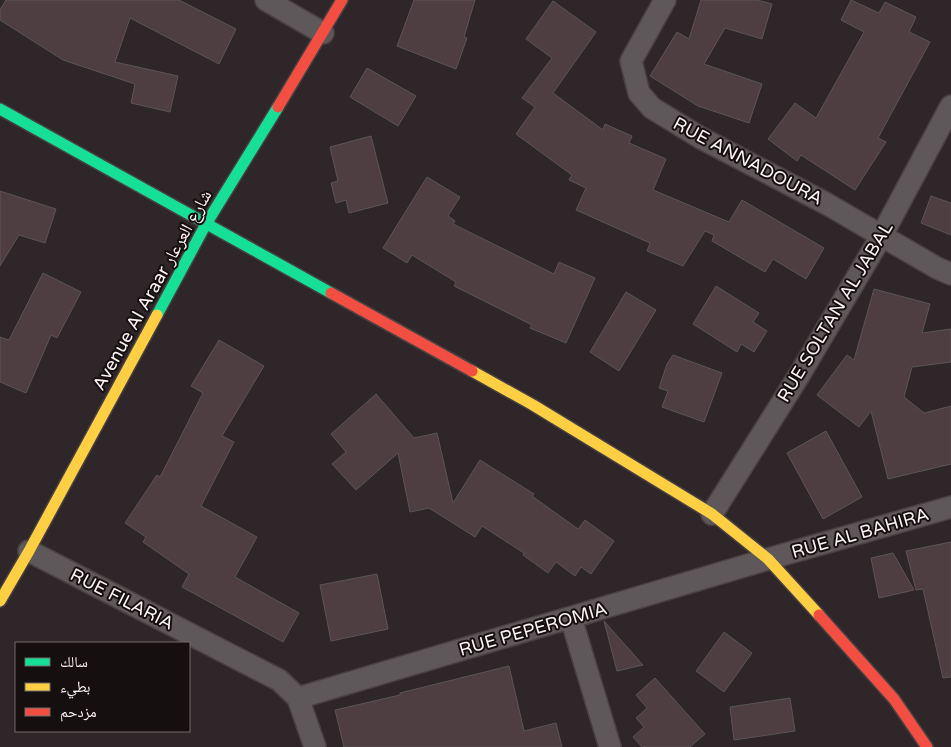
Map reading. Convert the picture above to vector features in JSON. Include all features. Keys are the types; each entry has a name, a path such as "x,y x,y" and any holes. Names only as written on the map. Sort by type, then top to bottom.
{"street":[{"path":"266,0 323,33"},
{"name":"Avenue Al Araar شارع العرعار","path":"0,601 206,224 342,0"},
{"name":"RUE ANNADOURA","path":"665,0 631,62 639,93 652,108 701,138 827,204 937,268 951,274"},
{"name":"RUE SOLTAN AL JABAL","path":"712,514 800,374 882,236 951,106"},
{"path":"0,109 533,406 712,514 768,559 894,699 927,747"},
{"name":"RUE AL BAHIRA","path":"768,559 951,507"},
{"name":"RUE FILARIA","path":"29,551 279,680 298,698 315,747"},
{"name":"RUE PEPEROMIA","path":"298,698 768,559"},
{"path":"571,618 610,747"}],"building":[{"path":"6,0 179,0 236,29 219,64 130,18 115,62 178,76 170,112 131,103 135,84 63,60 0,20 0,10"},
{"path":"414,0 475,0 464,37 467,38 456,69 397,46"},
{"path":"701,0 757,0 772,4 762,39 725,28 704,64 762,84 749,123 698,106 650,76 677,32 689,39"},
{"path":"851,0 879,13 885,2 916,17 909,32 930,42 878,138 886,142 855,190 801,155 797,161 768,139 795,103 816,118 864,32 841,20"},
{"path":"553,1 596,32 553,93 603,130 605,124 632,136 629,143 666,159 653,190 729,222 742,200 824,248 806,279 773,259 765,272 712,241 714,235 705,231 683,266 647,251 650,243 576,210 586,188 569,180 572,175 516,134 535,107 522,98 552,58 526,39"},
{"path":"367,68 416,96 398,126 350,97"},
{"path":"371,136 388,203 349,213 346,200 336,203 331,183 338,181 330,147"},
{"path":"427,177 460,197 448,216 455,221 453,224 554,274 559,262 595,278 566,343 530,328 532,325 454,286 456,282 412,255 407,263 383,248"},
{"path":"0,191 56,209 45,243 19,235 0,266"},
{"path":"931,196 951,203 951,235 921,223"},
{"path":"43,273 81,292 57,338 51,335 26,393 0,382 0,337 9,340"},
{"path":"716,286 759,313 753,322 767,331 754,352 741,344 737,352 693,324"},
{"path":"874,289 930,304 922,333 951,329 951,362 912,367 904,397 924,413 951,406 951,464 888,479 871,411 859,427 817,395 847,355 854,360"},
{"path":"626,292 656,310 619,371 590,352"},
{"path":"219,340 264,366 222,436 234,442 201,506 257,537 235,577 299,613 283,642 182,587 189,574 143,542 146,537 125,523 157,475 160,477 203,393 191,386"},
{"path":"673,355 722,373 704,422 662,407 668,391 659,388 667,364"},
{"path":"376,394 414,438 437,433 453,503 480,460 534,494 532,496 578,529 585,520 614,541 591,574 581,567 575,576 556,562 548,573 523,555 524,553 482,526 475,537 429,508 410,512 398,453 356,490 332,464 346,452 331,434"},
{"path":"826,431 862,497 823,519 787,453"},
{"path":"951,542 951,677 943,678 923,589 916,590 906,551"},
{"path":"893,553 914,590 879,598 871,558"},
{"path":"377,574 388,629 331,641 320,585"},
{"path":"604,621 643,665 617,671"},
{"path":"724,632 752,653 724,692 696,671"},
{"path":"509,666 524,731 556,723 562,747 344,747 335,710"},
{"path":"655,678 705,734 690,747 642,747 633,737 644,727 636,718 647,708 636,695"},
{"path":"790,698 795,731 734,740 730,707"}],"traffic: fast":[{"path":"157,315 206,224 278,107"},
{"path":"0,109 331,293"}],"traffic: slow":[{"path":"0,601 157,315"},
{"path":"472,371 533,405 712,514 768,559 819,615"}],"traffic: jam":[{"path":"278,107 342,0"},
{"path":"331,293 472,371"},
{"path":"819,615 894,699 927,747"}]}
